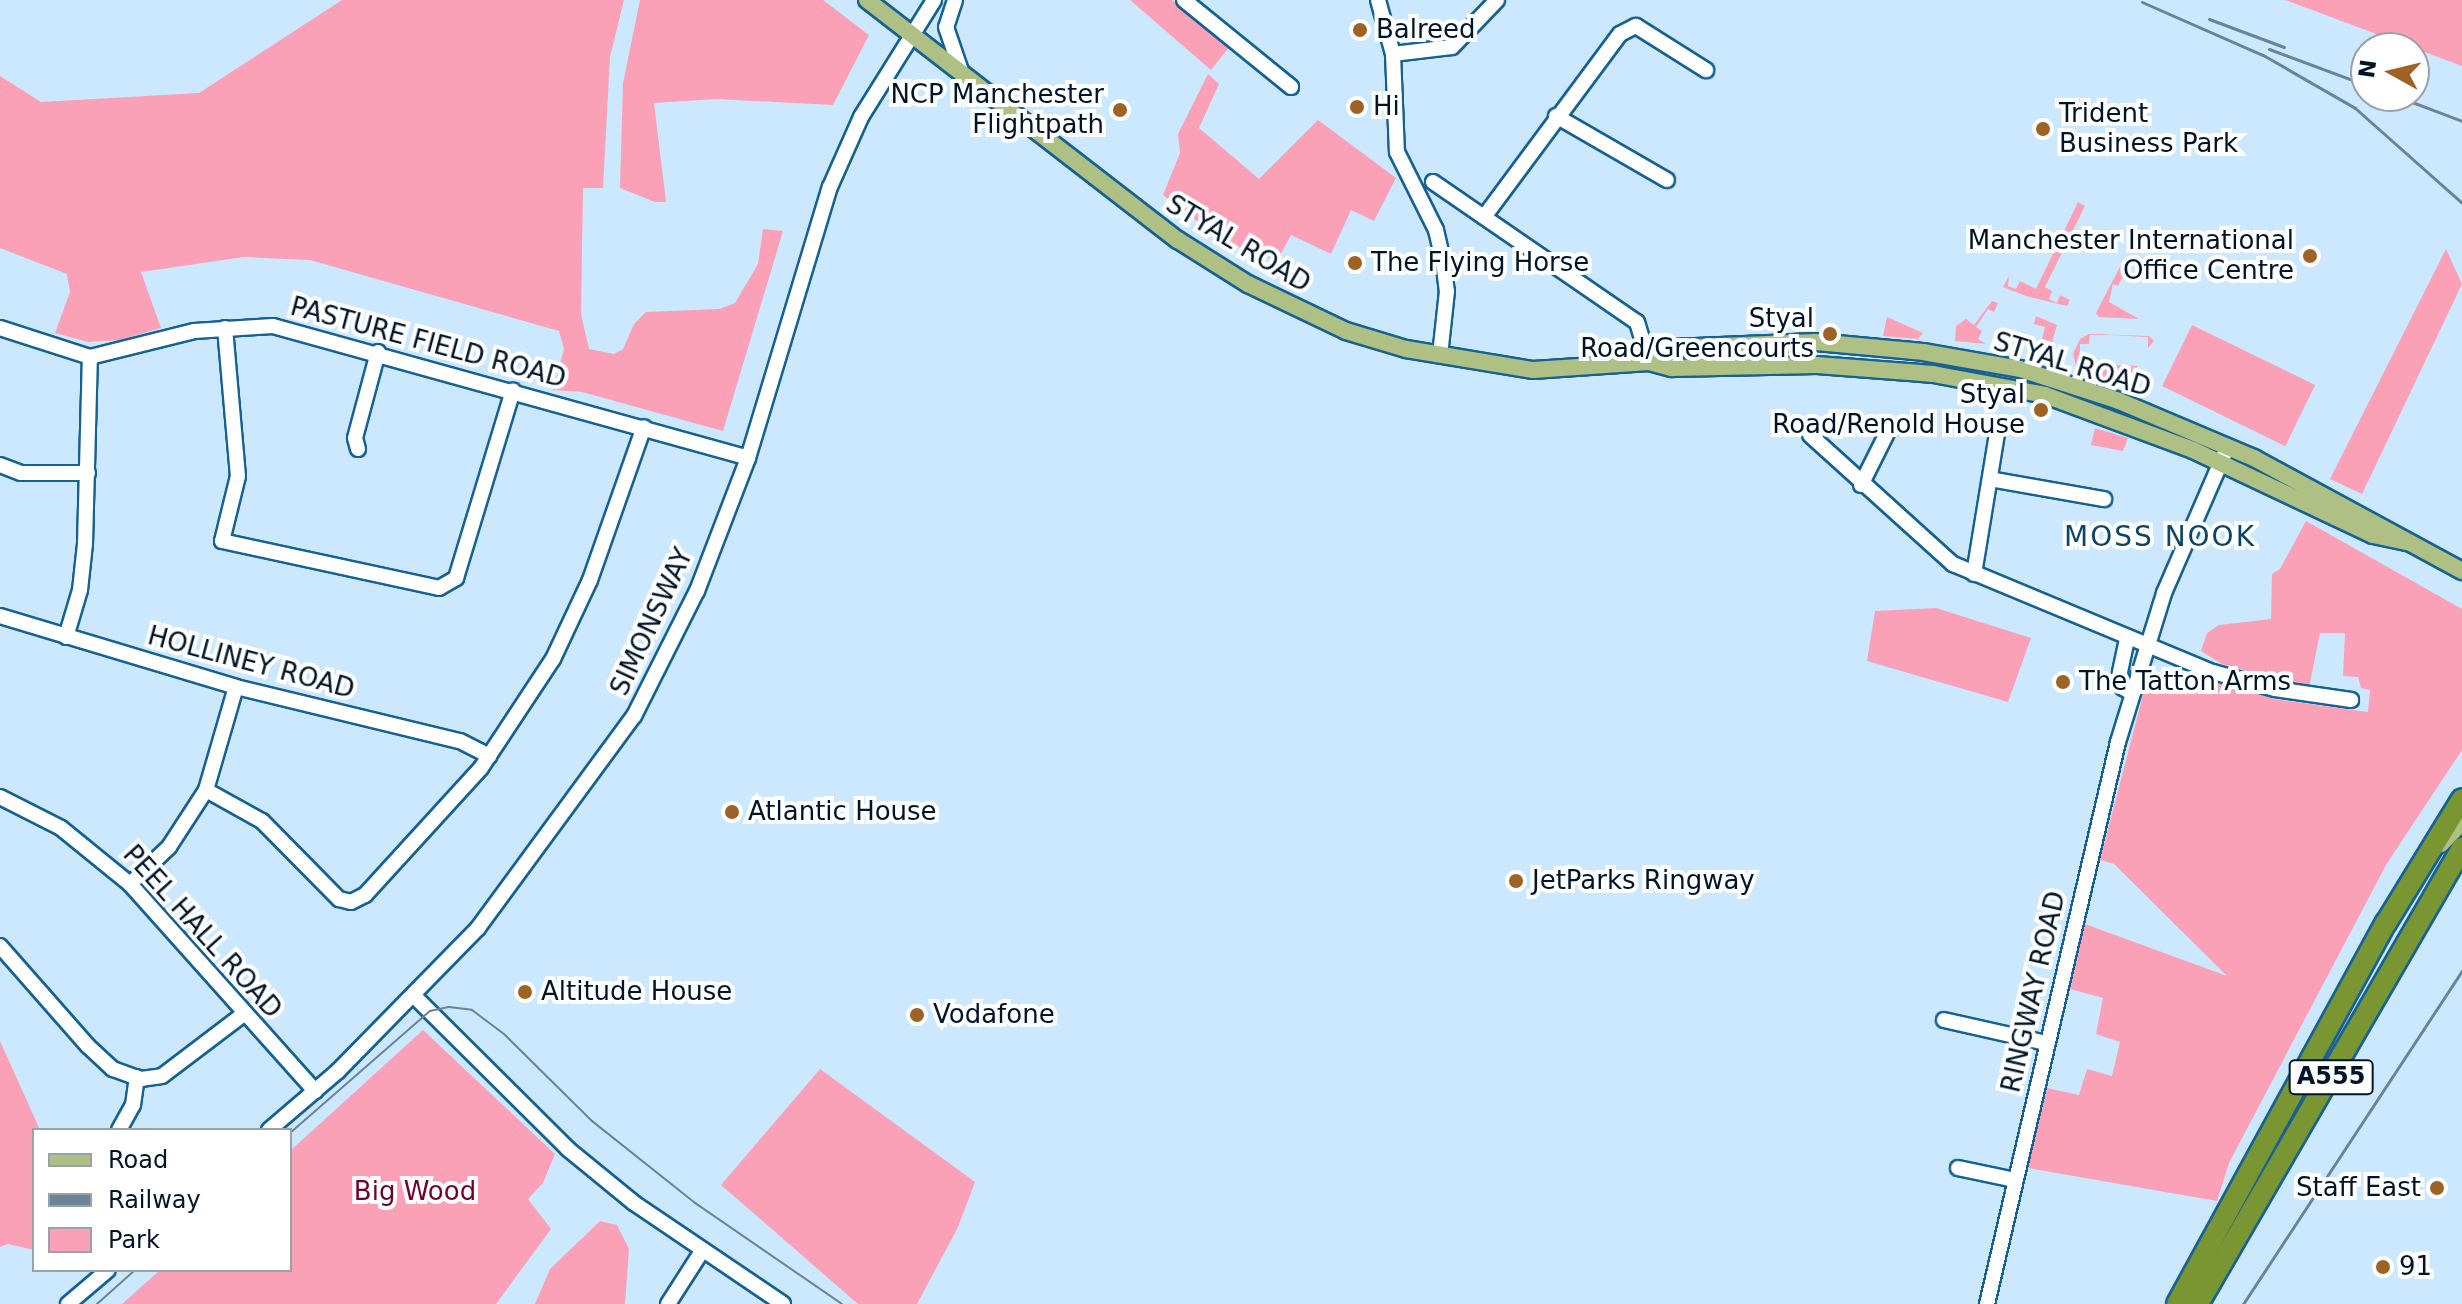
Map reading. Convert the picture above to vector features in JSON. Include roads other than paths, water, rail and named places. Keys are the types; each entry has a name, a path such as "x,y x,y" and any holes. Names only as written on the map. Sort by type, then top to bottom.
{"highway":[{"name":"A555","path":"2177,1304 2418,869 2462,799"},
{"name":"A555","path":"2198,1304 2462,848"}],"main road":[{"name":"STYAL ROAD","path":"867,0 1178,240 1248,284 1346,331 1440,355 1533,370 1649,362 1672,368 1817,365 1955,378 2074,403 2219,463 2373,535 2407,542"},
{"name":"STYAL ROAD","path":"1649,362 1671,348 1760,342 1923,352 2051,378 2228,446 2462,571"},
{"name":"A555","path":"2418,869 2462,822"}],"street":[{"name":"SIMONSWAY","path":"271,1128 315,1091 413,995 509,890 634,716 697,591 748,458 830,187 861,117 909,33 934,0"},
{"path":"955,0 946,27 963,76"},
{"path":"1184,0 1291,87"},
{"path":"1378,0 1393,54 1397,152 1436,230 1443,260 1447,291 1440,355"},
{"path":"1393,54 1452,47 1497,0"},
{"path":"1484,217 1556,116 1620,34 1636,26 1706,70"},
{"path":"1556,116 1667,180"},
{"path":"1433,182 1637,322 1649,362"},
{"name":"PASTURE FIELD ROAD","path":"0,328 90,357 225,328 273,326 378,352 748,458"},
{"path":"225,328 238,476 222,541 439,588 456,578 513,390"},
{"path":"358,449 355,438 378,352"},
{"path":"66,637 80,590 88,473 90,357"},
{"path":"1861,485 1889,429 1904,425"},
{"path":"206,790 262,821 339,899 351,902 408,853 489,756 553,659 590,580 644,427"},
{"path":"1974,574 1998,428"},
{"path":"1810,435 1938,555 1974,574 2127,639 2257,685 2351,700"},
{"name":"RINGWAY ROAD","path":"1987,1304 2046,1043 2145,646 2228,446"},
{"path":"0,465 21,473 88,473"},
{"path":"1990,479 2104,499"},
{"name":"HOLLINEY ROAD","path":"0,616 236,687 460,741 489,756"},
{"name":"RINGWAY ROAD","path":"2127,639 2120,673 2123,688 2132,693"},
{"path":"130,884 169,847 206,790 236,687"},
{"name":"PEEL HALL ROAD","path":"0,797 61,828 130,884 315,1091"},
{"path":"0,946 88,1046 113,1069 137,1077 162,1076 245,1013"},
{"path":"413,995 535,1121 634,1203 783,1304"},
{"path":"1944,1020 2046,1043"},
{"path":"120,1128 133,1105 137,1077"},
{"path":"1958,1168 2015,1180"},
{"path":"668,1304 702,1251"},
{"path":"68,1304 106,1272"}],"tram line":[{"path":"292,1131 430,1011 449,1007 472,1010 504,1034 592,1121 695,1203 842,1304"},
{"path":"97,1304 133,1272"}],"railway":[{"path":"2142,2 2263,55 2355,108 2462,203"},
{"path":"2209,19 2284,47"},
{"path":"2269,49 2350,79"},
{"path":"2430,109 2462,121"},
{"path":"2243,1304 2462,970"}],"place":[{"name":"Balreed","path":"1360,30"},
{"name":"Hi","path":"1357,107"},
{"name":"NCP Manchester Flightpath","path":"1120,110"},
{"name":"Trident Business Park","path":"2043,129"},
{"name":"Manchester International Office Centre","path":"2310,256"},
{"name":"The Flying Horse","path":"1355,263"},
{"name":"Styal Road/Greencourts","path":"1830,334"},
{"name":"Styal Road/Renold House","path":"2041,410"},
{"name":"The Tatton Arms","path":"2063,682"},
{"name":"Atlantic House","path":"732,812"},
{"name":"JetParks Ringway","path":"1516,881"},
{"name":"Altitude House","path":"525,992"},
{"name":"Vodafone","path":"917,1015"},
{"name":"Staff East","path":"2437,1188"},
{"name":"91","path":"2383,1267"}],"district":[{"name":"MOSS NOOK","path":"2160,537"}],"park label":[{"name":"Big Wood","path":"415,1192"}]}
